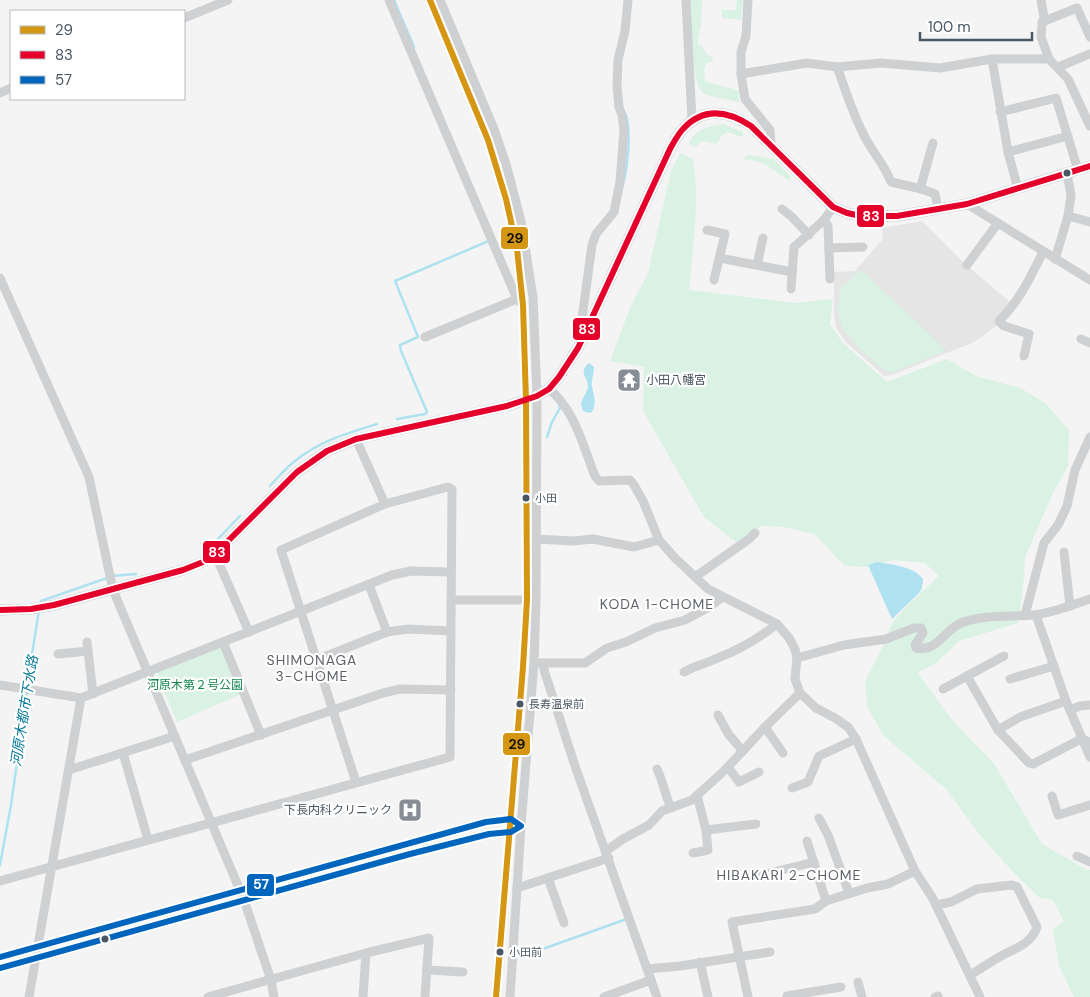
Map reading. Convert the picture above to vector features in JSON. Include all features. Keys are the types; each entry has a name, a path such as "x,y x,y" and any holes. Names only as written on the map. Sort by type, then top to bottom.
{"main road":[{"path":"0,610 31,609 113,590 183,570 203,562 215,554 297,472 327,451 356,440 508,406 549,390 578,348 670,149 682,130 692,120 705,114 722,113 738,117 771,143 833,207 847,213 870,217 896,216 967,204 1090,166"}],"street":[{"path":"185,18 228,0"},
{"path":"389,0 520,302"},
{"path":"430,0 488,140 506,200 517,249 520,302 532,398 536,539 523,667 496,997"},
{"path":"440,0 494,129 506,164 521,221 532,296 531,600 534,663 520,826 510,997"},
{"path":"578,348 592,245 596,234 614,212 620,182 624,130 617,86 618,60 625,31 628,0"},
{"path":"686,0 692,120"},
{"path":"748,0 746,36 741,52 741,74 745,99 770,130 771,143"},
{"path":"1041,0 1044,17 1041,37 1049,60 1068,79 1090,126"},
{"path":"1042,22 1078,8 1090,37"},
{"path":"1058,67 1090,54"},
{"path":"741,74 807,63 837,67 881,63 940,68 992,59 1049,60"},
{"path":"992,59 1000,112 1018,189"},
{"path":"837,67 850,106 865,138 886,169 891,182 935,194 938,209"},
{"path":"1000,112 1056,98 1068,136 1073,172 1068,216 1055,259"},
{"path":"1008,152 1068,136"},
{"path":"920,189 933,143"},
{"path":"967,204 1090,280"},
{"path":"790,289 794,247 824,220 833,207"},
{"path":"782,209 809,235"},
{"path":"1068,216 1090,222"},
{"path":"824,220 828,226 830,279"},
{"path":"967,265 998,224"},
{"path":"706,230 725,234 714,280"},
{"path":"757,265 763,238"},
{"path":"829,248 863,247"},
{"path":"1024,356 1029,334 1004,326 999,321 1009,312 1029,281 1043,252"},
{"path":"720,258 792,272"},
{"path":"0,278 88,477 113,590 244,900 271,980 274,997"},
{"path":"425,338 520,302"},
{"path":"1081,339 1090,342"},
{"path":"549,390 564,403 574,422 595,476 599,481 630,480 643,501 659,540 675,558 708,589 777,624 789,638 797,658 795,679 800,693 816,708 848,727 856,739 915,871 936,905 980,997"},
{"path":"1025,615 1044,544 1058,525 1068,506 1076,470 1090,437"},
{"path":"356,440 385,504"},
{"path":"0,881 450,756 452,489 448,487 385,504 281,550 356,782"},
{"path":"695,577 750,539 755,533"},
{"path":"536,539 593,540 634,547 659,540"},
{"path":"1064,552 1070,606"},
{"path":"215,554 249,632"},
{"path":"0,684 80,698 392,575 412,571 451,572"},
{"path":"369,585 387,632"},
{"path":"534,663 586,663 607,648 626,642 655,628 685,620 711,606 722,597"},
{"path":"797,658 844,645 886,639 914,628 921,628 923,633 915,645 916,648 931,647 959,624 972,620 1036,615 1090,599"},
{"path":"451,600 531,600"},
{"path":"1036,615 1068,706 1086,741 1090,757"},
{"path":"684,672 692,667 726,655 758,639 777,624"},
{"path":"316,660 387,632 408,629 451,631"},
{"path":"223,642 261,735"},
{"path":"58,654 87,647 93,694"},
{"path":"942,689 1004,656"},
{"path":"544,663 544,670 575,766 657,997"},
{"path":"1010,679 1054,666"},
{"path":"966,676 998,730 1030,763 1033,764 1086,741"},
{"path":"185,760 383,693 400,689 451,690"},
{"path":"517,888 607,855 623,839 650,825 662,811 692,800 728,767 800,693"},
{"path":"29,997 80,698"},
{"path":"998,730 1020,717 1068,706 1090,705"},
{"path":"718,715 729,735 743,751"},
{"path":"765,727 783,753"},
{"path":"69,770 175,736"},
{"path":"792,788 808,782 819,756 856,739"},
{"path":"124,753 148,840"},
{"path":"728,767 739,782 759,772"},
{"path":"657,769 662,778 664,791 671,808"},
{"path":"693,853 708,850 706,830 697,795"},
{"path":"1052,796 1058,814 1090,805"},
{"path":"819,818 828,835 849,893"},
{"path":"0,957 486,822 511,819 520,826"},
{"path":"706,830 756,824"},
{"path":"0,968 419,852 489,834 510,832 520,826"},
{"path":"807,841 826,900"},
{"path":"1077,856 1090,862"},
{"path":"762,875 814,862"},
{"path":"748,997 732,922 815,909 826,900 888,884 915,871"},
{"path":"548,878 564,923"},
{"path":"936,905 951,902 978,889 1012,885 1017,887 1030,912 1037,927 1033,937 1022,946 970,975"},
{"path":"208,997 366,953 429,938 425,997"},
{"path":"647,969 770,952"},
{"path":"363,997 366,953"},
{"path":"700,962 708,997"},
{"path":"427,970 462,972"},
{"path":"604,997 652,980"},
{"path":"858,982 862,997"},
{"path":"787,997 840,987"}],"shaded area":[{"path":"922,221 964,263 1011,303 998,325 974,342 892,375 884,376 846,342 836,328 834,315 834,272 855,271 883,239 882,228"}],"green space":[{"path":"690,0 703,0 698,44 702,46 707,55 712,56 713,61 706,63 704,71 705,81 739,91 739,102 705,94 699,86 694,63"},
{"path":"737,0 743,0 741,20 722,18 722,10 736,10"},
{"path":"723,124 743,132 743,136 727,132 722,135 717,144 702,141 695,147 690,145 689,142 700,131"},
{"path":"680,153 693,159 695,175 695,225 689,290 795,303 833,299 830,324 843,343 887,382 947,359 976,376 1020,388 1045,403 1069,430 1068,466 1053,493 1025,557 1018,623 959,641 935,664 917,672 952,720 995,765 1042,844 1090,870 1090,997 1074,997 1059,966 1053,930 1064,921 1052,899 1040,898 1014,873 979,834 946,789 884,736 867,707 865,681 884,644 892,623 939,576 925,563 894,560 865,567 845,566 814,534 784,527 762,526 736,542 704,517 643,411 644,367 610,361 630,308 648,273 671,171"},
{"path":"750,155 774,159 791,177 789,181 764,163 743,159"},
{"path":"861,270 944,348 943,352 893,372 885,371 850,338 840,322 838,313 840,289"},
{"name":"河原木第２号公園","path":"221,646 241,694 177,722 156,672"}],"water":[{"path":"589,363 594,367 592,385 595,402 592,412 589,413 583,411 581,403 588,387 584,370"},
{"path":"877,562 896,565 914,571 923,579 922,588 919,593 892,619 868,565"}],"waterway":[{"path":"394,0 414,47"},
{"name":"河原木都市下水路","path":"624,181 628,148 628,122 626,115"},
{"path":"397,419 427,412 401,351 400,345 418,337 395,281 491,240"},
{"name":"河原木都市下水路","path":"547,437 552,422 560,408 559,406"},
{"path":"270,486 292,464 314,448 334,438 377,424"},
{"path":"211,549 240,516"},
{"path":"112,576 136,574"},
{"path":"40,605 41,601 107,578"},
{"name":"河原木都市下水路","path":"27,686 39,610"},
{"name":"河原木都市下水路","path":"0,865 11,805 27,692"},
{"name":"河原木都市下水路","path":"523,956 624,920"}],"transit line":[{"name":"29","path":"430,0 488,140 506,199 517,249 523,305 526,400 527,600 496,997"},
{"name":"83","path":"0,610 31,609 54,605 183,570 203,562 215,554 297,472 327,451 356,439 507,406 537,396 549,389 578,348 676,138 681,131 699,117 716,113 725,114 751,126 833,207 861,216 897,216 967,204 1090,166"},
{"name":"57","path":"0,957 486,822 511,819 521,826 511,832 489,834 410,854 0,968"}],"place":[{"name":"小田八幡宮","path":"629,380"},
{"name":"小田","path":"526,498"},
{"name":"長寿温泉前","path":"520,704"},
{"name":"下長内科クリニック","path":"410,810"},
{"name":"小田前","path":"500,952"}],"district":[{"name":"KODA 1-CHOME","path":"657,604"},
{"name":"SHIMONAGA 3-CHOME","path":"312,668"},
{"name":"HIBAKARI 2-CHOME","path":"789,875"}]}
